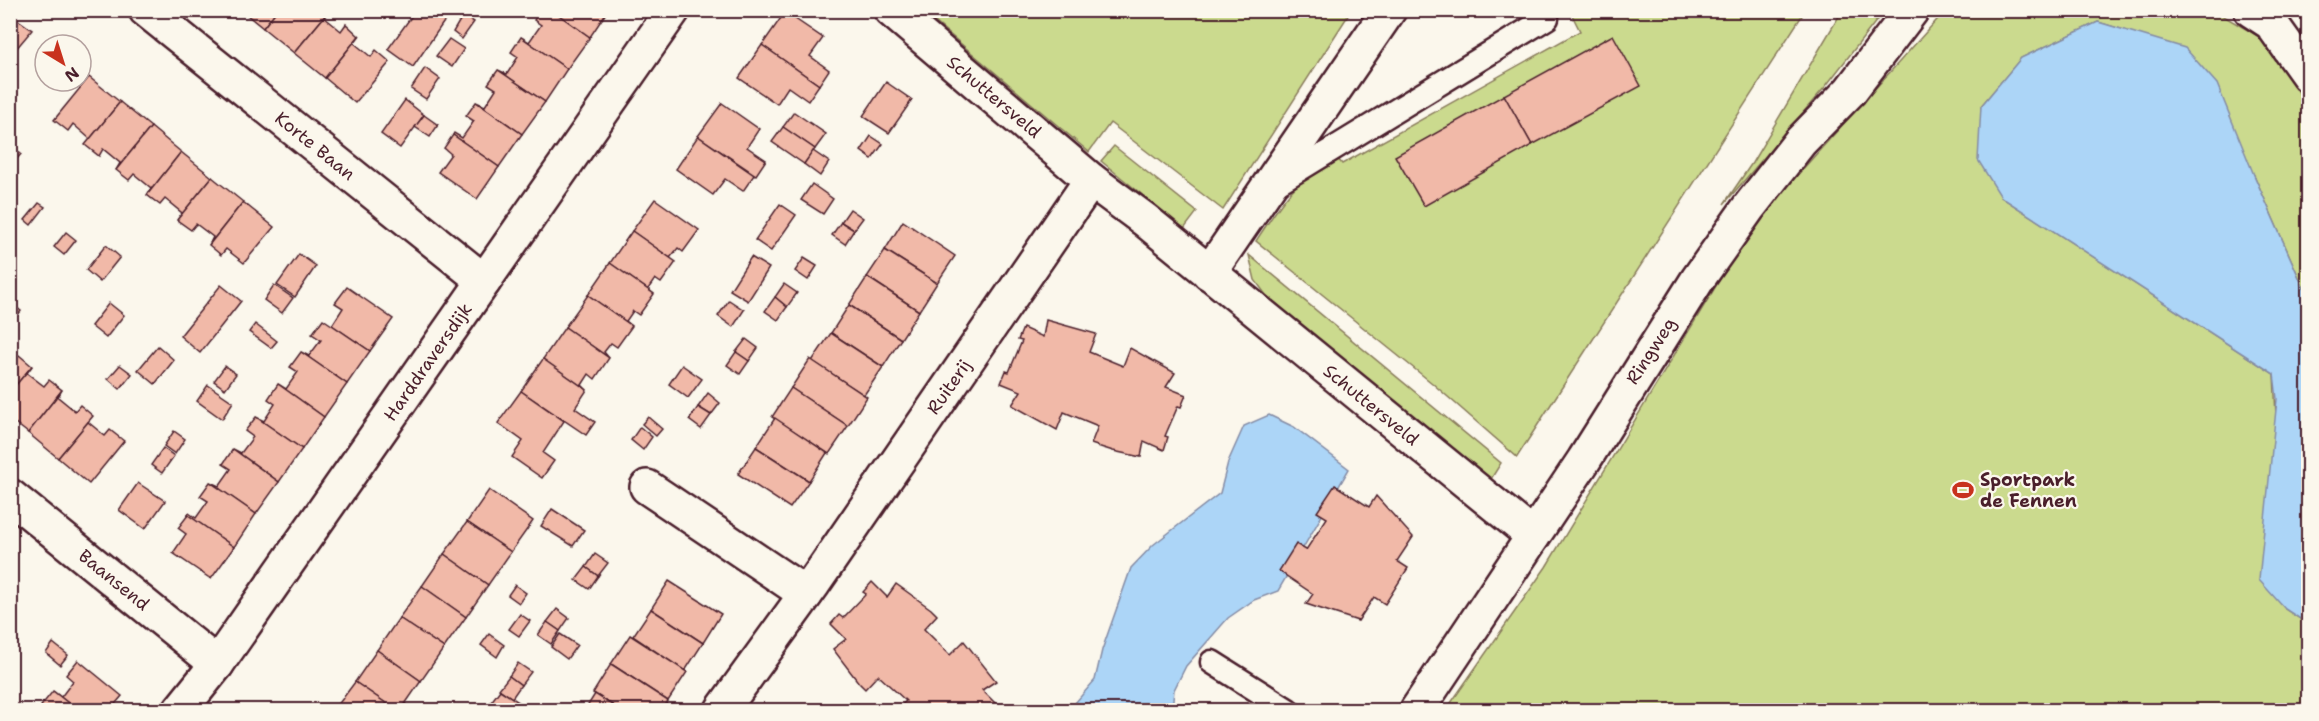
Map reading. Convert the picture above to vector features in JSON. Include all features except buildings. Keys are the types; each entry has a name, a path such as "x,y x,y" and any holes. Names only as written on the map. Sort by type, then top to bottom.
{"street":[{"name":"Korte Baan","path":"146,10 484,281"},
{"name":"Harddraversdijk","path":"180,711 217,664 673,10"},
{"name":"Schuttersveld","path":"891,10 1091,180 1533,536"},
{"path":"1209,273 1389,10"},
{"name":"Ringweg","path":"1417,711 1680,307 1749,207 1800,142 1850,92 1912,10"},
{"path":"2267,15 2308,75"},
{"name":"Ruiterij","path":"722,711 806,594 1091,180"},
{"path":"647,487 806,594"},
{"name":"Baansend","path":"10,496 217,664"}],"lane":[{"path":"1264,191 1544,14"},
{"path":"1212,662 1288,711"}],"green space":[{"path":"922,11 1351,11 1223,210 1110,123 1089,152"},
{"path":"1570,11 1805,11 1517,457 1432,383 1256,241 1290,193 1321,165 1335,155 1342,164 1580,31"},
{"path":"1842,11 1884,11 1825,87 1724,204 1752,163"},
{"name":"Sportpark de Fennen","path":"1945,11 2215,11 2277,47 2308,112 2308,298 2254,175 2127,31 2098,22 2021,58 1981,106 2001,197 2274,374 2285,609 2308,624 2308,710 1446,710 1546,567 1745,238 1783,191"},
{"path":"1114,146 1197,212 1184,229 1101,161"},
{"path":"1249,255 1501,463 1489,482 1266,295 1255,280"}],"water":[{"path":"2098,22 2185,48 2217,84 2308,298 2308,624 2285,609 2259,580 2277,399 2274,374 2001,197 1978,160 1981,106 2021,58"},
{"path":"1269,415 1294,427 1349,469 1278,591 1254,600 1228,618 1186,666 1174,690 1172,710 1069,710 1095,680 1102,650 1131,568 1153,545 1220,493 1228,462 1244,426"}],"place":[{"name":"Sportpark de Fennen","path":"1963,490"}]}
